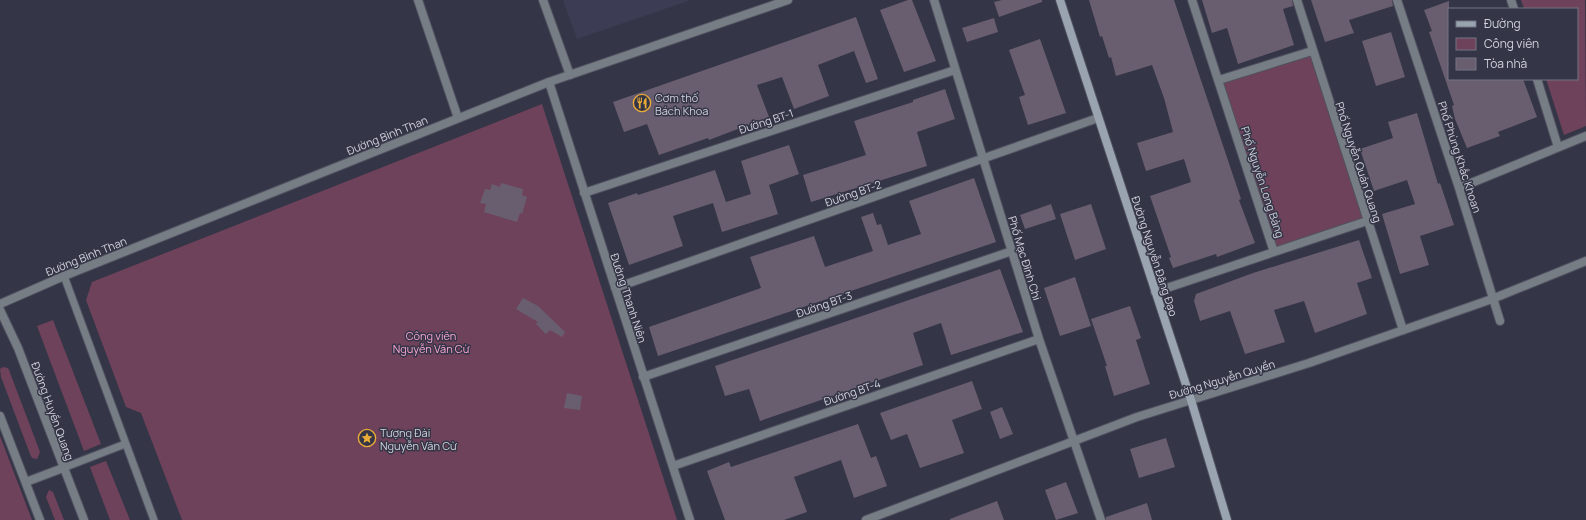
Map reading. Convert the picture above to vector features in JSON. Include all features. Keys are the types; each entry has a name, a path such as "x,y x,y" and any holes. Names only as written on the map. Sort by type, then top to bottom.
{"main road":[{"name":"Đường Nguyễn Đăng Đạo","path":"1060,0 1191,400 1227,520"}],"street":[{"path":"418,0 458,118"},
{"path":"543,0 570,75"},
{"name":"Đường Bình Than","path":"0,304 64,276 549,82 788,0"},
{"name":"Phố Mạc Đĩnh Chi","path":"934,0 1039,339 1101,520"},
{"name":"Phố Nguyễn Long Bảng","path":"1155,292 1274,252 1192,0"},
{"name":"Phố Nguyễn Quán Quang","path":"1297,0 1312,51 1403,330"},
{"name":"Phố Phùng Khắc Khoan","path":"1397,0 1459,188 1500,321"},
{"path":"1219,80 1312,51"},
{"name":"Đường BT-1","path":"584,194 955,70"},
{"path":"1537,80 1558,147"},
{"name":"Đường Thanh Niên","path":"549,82 690,520"},
{"name":"Đường BT-2","path":"615,288 1098,118"},
{"path":"1459,188 1586,136"},
{"path":"1274,252 1367,221"},
{"name":"Đường BT-3","path":"643,377 1012,251"},
{"name":"Đường Nguyễn Quyền","path":"866,520 1137,417 1309,363 1492,299 1586,261"},
{"name":"Đường Huyền Quang","path":"0,310 18,348 84,520"},
{"name":"Đường BT-4","path":"672,466 1039,339"},
{"path":"0,416 40,520"},
{"path":"26,482 63,468"}],"lane":[{"path":"64,276 124,444 154,520"},
{"path":"63,468 124,444"}],"shaded area":[{"path":"563,0 691,0 577,39"}],"green space":[{"path":"1521,0 1585,0 1586,126 1564,135 1546,80 1578,80 1578,8 1524,8"},
{"path":"1312,51 1367,221 1274,252 1219,80"},
{"name":"Công viên Nguyễn Văn Cừ","path":"542,104 677,520 182,520 141,413 126,407 86,300 92,282"},
{"path":"53,320 101,444 84,451 37,326"},
{"path":"3,367 8,368 9,370 40,452 37,459 32,458 30,454 1,377 0,369"},
{"path":"0,436 32,520 0,520"},
{"path":"106,461 130,520 110,520 90,467"},
{"path":"49,490 53,492 64,520 55,520 46,497"}],"building":[{"path":"912,0 936,61 904,72 880,10"},
{"path":"1002,0 1042,0 1042,2 999,17 994,2"},
{"path":"1089,0 1174,0 1241,199 1239,200 1255,243 1217,257 1216,254 1173,268 1169,258 1171,257 1150,196 1191,182 1184,159 1146,171 1137,143 1173,132 1164,98 1152,65 1116,76 1111,57 1109,58 1102,36 1100,37"},
{"path":"1202,0 1292,0 1293,6 1283,9 1294,45 1238,64 1227,28 1212,33"},
{"path":"1311,0 1392,0 1393,6 1349,20 1354,33 1325,42"},
{"path":"1449,1 1448,80 1523,80 1537,117 1498,132 1500,136 1467,148 1455,119 1452,106 1454,105 1429,32 1432,31 1424,10"},
{"path":"856,17 878,79 866,83 854,51 818,65 829,96 794,109 782,77 757,85 769,117 709,140 708,138 659,155 647,124 624,132 613,102"},
{"path":"994,18 998,32 967,42 962,28"},
{"path":"1391,32 1405,77 1376,86 1362,41"},
{"path":"1040,39 1066,113 1028,125 1019,97 1025,95 1009,50"},
{"path":"945,89 955,119 917,132 927,166 811,202 803,175 866,155 854,121 913,102 913,100"},
{"path":"1417,113 1438,184 1440,183 1454,225 1420,236 1429,265 1400,274 1382,214 1415,204 1407,180 1374,191 1360,149 1393,138 1388,122"},
{"path":"789,145 799,174 769,185 778,214 722,232 713,203 673,216 683,246 629,265 608,203 715,170 726,202 751,194 741,161"},
{"path":"974,178 996,242 658,356 649,327 761,288 750,257 814,236 825,267 873,251 861,217 873,213 877,225 881,224 888,245 921,234 909,201"},
{"path":"501,183 523,189 522,195 527,197 522,214 520,213 517,222 484,212 486,204 480,203 485,189 490,190 492,184 500,187"},
{"path":"1051,204 1056,219 1025,229 1020,215"},
{"path":"1091,204 1106,249 1075,260 1060,214"},
{"path":"1359,240 1372,278 1357,283 1367,314 1315,333 1304,301 1274,310 1285,342 1245,354 1230,311 1200,321 1194,301 1196,294 1253,273"},
{"path":"1000,269 1023,332 951,355 941,323 913,333 923,365 760,421 749,389 725,396 715,366"},
{"path":"1075,277 1091,326 1060,336 1044,288"},
{"path":"523,298 538,306 565,332 562,337 550,330 546,334 536,324 538,322 516,309"},
{"path":"1130,306 1141,338 1136,340 1150,384 1114,396 1105,366 1107,366 1091,319"},
{"path":"972,381 982,409 952,420 964,453 920,468 907,434 891,440 880,413"},
{"path":"567,393 582,396 580,410 564,408"},
{"path":"1002,407 1013,434 1000,439 990,412"},
{"path":"858,424 871,458 876,456 887,486 854,498 841,460 794,477 807,512 784,520 725,520 707,471 729,462 731,467"},
{"path":"1166,438 1175,467 1139,478 1130,449"},
{"path":"1066,482 1078,513 1056,520 1045,490"},
{"path":"997,501 1004,520 950,520 950,519"},
{"path":"1147,503 1152,520 1106,520 1106,517"}],"place":[{"name":"Cơm thố Bách Khoa","path":"642,103"},
{"name":"Tượng Đài Nguyễn Văn Cừ","path":"367,438"}]}
